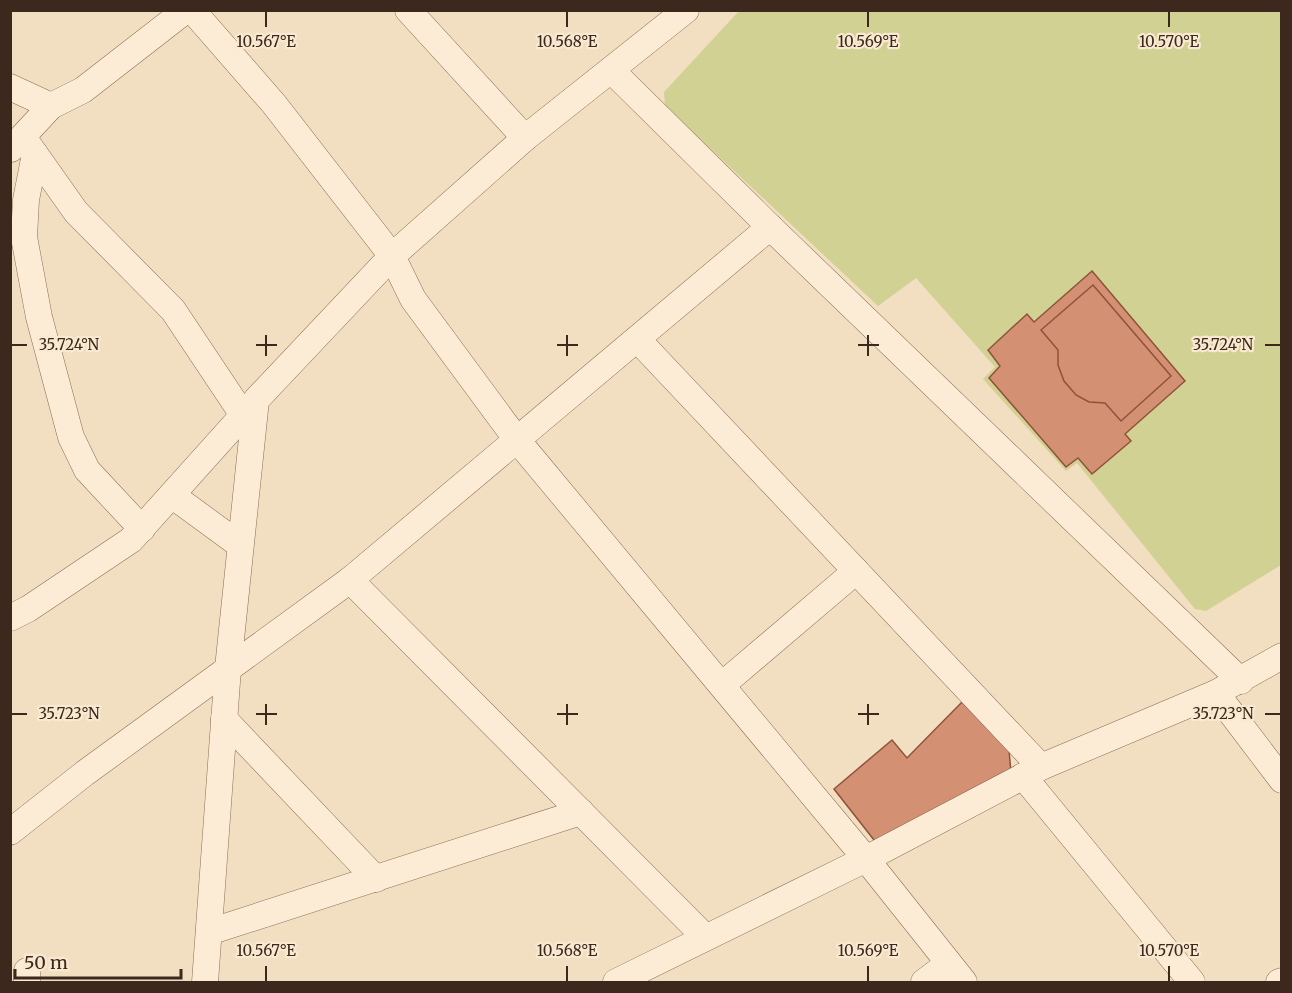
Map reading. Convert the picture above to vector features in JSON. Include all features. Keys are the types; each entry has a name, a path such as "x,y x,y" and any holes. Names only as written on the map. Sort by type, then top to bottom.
{"street":[{"path":"142,529 87,470 71,437 39,317 24,237 26,200 23,147 51,106 83,90 186,10"},
{"path":"192,10 274,104 392,256 413,299 517,440 866,859 956,973 924,982"},
{"path":"408,10 525,138"},
{"path":"10,618 101,562 142,529 250,407 392,256 525,138 686,10"},
{"path":"612,70 770,227 1241,681"},
{"path":"10,87 51,106"},
{"path":"23,147 76,212 173,310 250,407 205,982"},
{"path":"10,832 228,668 350,580 770,227"},
{"path":"638,340 856,571 1032,771 1192,982"},
{"path":"173,496 240,545"},
{"path":"722,685 856,571"},
{"path":"350,580 705,937"},
{"path":"616,982 866,859 1032,771 1216,693 1241,681 1281,656"},
{"path":"1216,693 1281,780"},
{"path":"224,719 376,879"},
{"path":"209,932 581,812"}],"green space":[{"path":"739,11 1281,11 1281,565 1206,611 1195,609 1077,463 1066,471 983,379 995,367 916,278 878,306 665,106 664,92"}],"building":[{"path":"1092,271 1185,381 1125,434 1131,441 1092,474 1078,458 1066,467 989,378 1000,366 988,350 1027,314 1034,322"},
{"path":"1093,285 1171,376 1121,421 1105,403 1089,402 1076,395 1064,381 1058,365 1058,350 1041,330"},
{"path":"962,702 1009,750 1011,773 878,845 834,789 892,740 907,758"}]}
